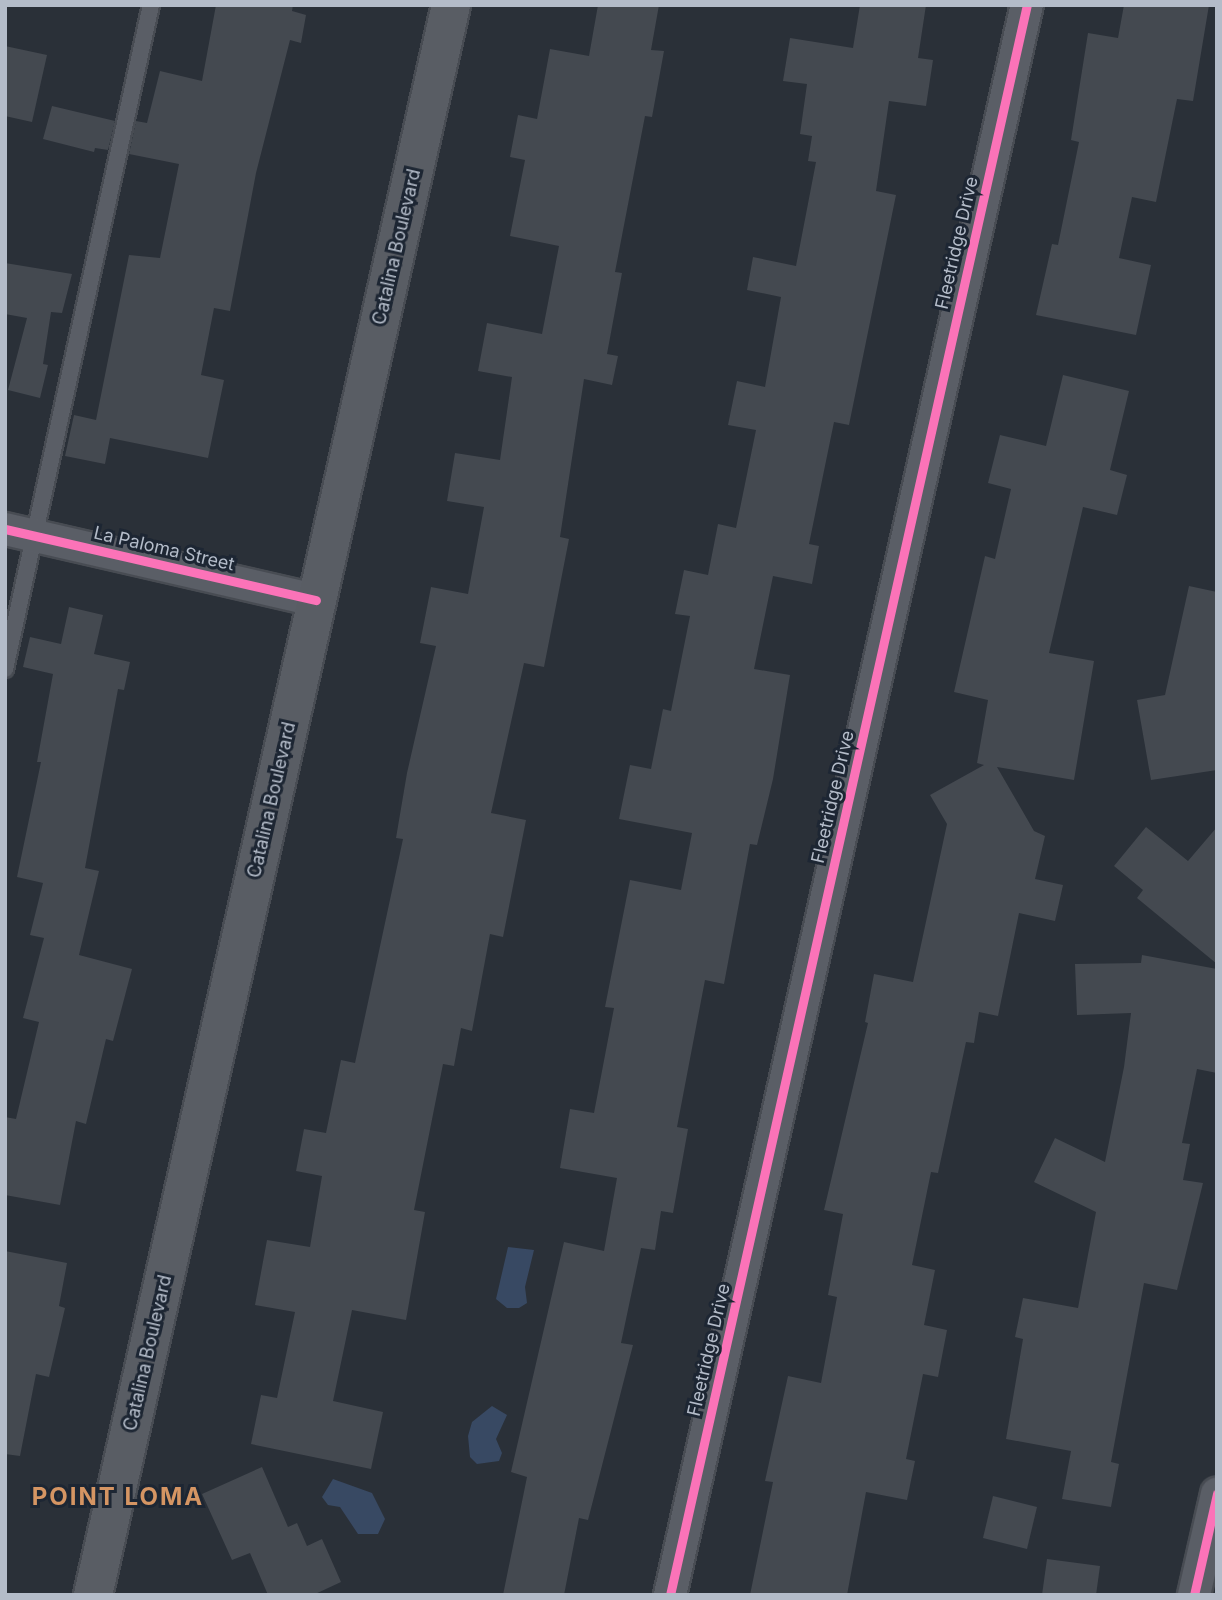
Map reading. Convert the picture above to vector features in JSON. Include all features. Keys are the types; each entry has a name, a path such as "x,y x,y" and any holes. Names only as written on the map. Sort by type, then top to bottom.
{"main road":[{"name":"Catalina Boulevard","path":"93,1595 452,5"}],"street":[{"name":"Fleetridge Drive","path":"670,1595 1027,5"},
{"name":"La Paloma Street","path":"5,529 316,600"},
{"path":"1194,1595 1217,1494"}],"lane":[{"path":"5,669 151,5"}],"water":[{"path":"508,1247 534,1250 525,1287 527,1303 519,1308 507,1308 496,1299"},
{"path":"492,1406 507,1415 496,1439 502,1453 499,1461 477,1464 470,1457 468,1436 472,1422"},
{"path":"333,1479 372,1493 385,1519 378,1534 358,1534 340,1507 328,1505 322,1497"}],"building":[{"path":"216,5 293,5 292,11 306,15 301,43 290,40 256,173 230,311 214,308 201,375 224,380 208,458 110,438 105,464 65,456 74,415 96,420 129,255 160,258 179,164 129,154 136,121 147,123 160,71 202,81"},
{"path":"598,5 659,5 651,50 664,51 652,117 645,116 615,272 622,273 607,354 618,356 612,385 584,379 560,537 569,539 544,667 524,663 491,813 526,820 503,937 490,934 472,1031 461,1028 454,1066 443,1064 414,1210 425,1212 406,1320 352,1310 333,1401 383,1412 371,1469 251,1444 261,1395 277,1398 295,1312 255,1305 267,1240 310,1247 322,1176 296,1171 304,1129 326,1133 341,1060 355,1063 403,839 396,838 407,773 436,646 420,643 431,587 468,594 484,507 447,501 455,453 500,460 512,377 478,371 487,323 542,334 559,246 510,236 525,160 510,157 518,115 537,119 550,49 589,56"},
{"path":"860,5 926,5 918,58 933,60 926,106 889,101 876,191 896,195 849,425 834,422 809,544 819,546 812,584 773,576 754,669 790,675 773,779 757,845 750,844 724,984 705,980 677,1127 688,1129 673,1213 661,1211 655,1250 641,1248 621,1343 633,1345 588,1520 579,1518 564,1595 503,1595 527,1477 511,1472 564,1242 604,1251 617,1178 560,1168 570,1109 594,1113 614,1008 605,1007 630,880 681,890 692,833 619,819 630,765 651,769 663,709 671,711 690,616 675,614 684,570 708,575 718,524 736,528 756,430 728,425 737,381 765,387 781,297 747,290 753,257 796,266 816,162 808,161 812,136 800,134 807,84 783,81 790,38 853,48"},
{"path":"1124,5 1209,5 1193,101 1177,99 1156,202 1132,197 1119,258 1151,265 1136,335 1036,315 1052,244 1058,245 1079,142 1071,140 1088,33 1118,38"},
{"path":"5,46 47,55 32,122 5,116"},
{"path":"52,106 115,121 108,150 95,148 94,152 43,139"},
{"path":"5,263 72,274 62,313 51,312 43,364 48,365 40,398 8,390 27,318 5,314"},
{"path":"1063,375 1129,391 1110,470 1127,475 1117,515 1083,507 1049,653 1094,661 1074,780 997,767 1034,831 1045,836 1035,879 1063,885 1055,921 1019,913 998,1016 979,1012 974,1043 966,1042 938,1173 931,1172 912,1265 935,1270 924,1325 947,1330 938,1377 923,1374 906,1459 915,1461 907,1500 866,1492 847,1595 750,1595 773,1482 765,1481 788,1376 821,1383 837,1297 828,1295 843,1214 824,1210 868,1023 865,1022 874,974 913,982 947,824 930,795 984,765 977,763 988,700 954,692 985,556 995,559 1011,489 988,483 1000,435 1046,446"},
{"path":"1189,586 1217,592 1217,770 1151,780 1137,700 1165,695"},
{"path":"69,607 103,615 94,654 130,662 124,690 118,689 85,868 99,871 79,955 132,969 113,1041 106,1039 86,1124 76,1121 60,1205 5,1195 5,1117 16,1119 39,1022 23,1018 44,938 30,935 43,883 17,877 41,762 37,762 53,674 23,667 30,637 61,644"},
{"path":"1146,827 1188,861 1217,827 1217,964 1137,898 1143,890 1114,866"},
{"path":"1142,955 1217,969 1217,1073 1197,1069 1182,1143 1190,1144 1183,1180 1203,1183 1177,1290 1144,1283 1111,1462 1119,1464 1111,1507 1062,1499 1071,1451 1006,1439 1023,1339 1015,1337 1023,1298 1078,1308 1096,1212 1034,1182 1055,1138 1105,1162 1124,1067 1131,1013 1077,1015 1075,964 1141,963"},
{"path":"5,1251 67,1263 59,1306 65,1308 49,1377 36,1374 20,1456 5,1454"},
{"path":"262,1467 288,1527 297,1523 307,1546 322,1539 341,1582 313,1595 268,1595 250,1553 232,1560 202,1494"},
{"path":"993,1496 1037,1507 1027,1549 983,1538"},
{"path":"1047,1559 1100,1566 1096,1595 1042,1595"}],"cycle path":[{"path":"670,1595 1027,5"},
{"path":"5,529 316,600"},
{"path":"1194,1595 1217,1494"}],"district":[{"name":"POINT LOMA","path":"118,1497"}]}
